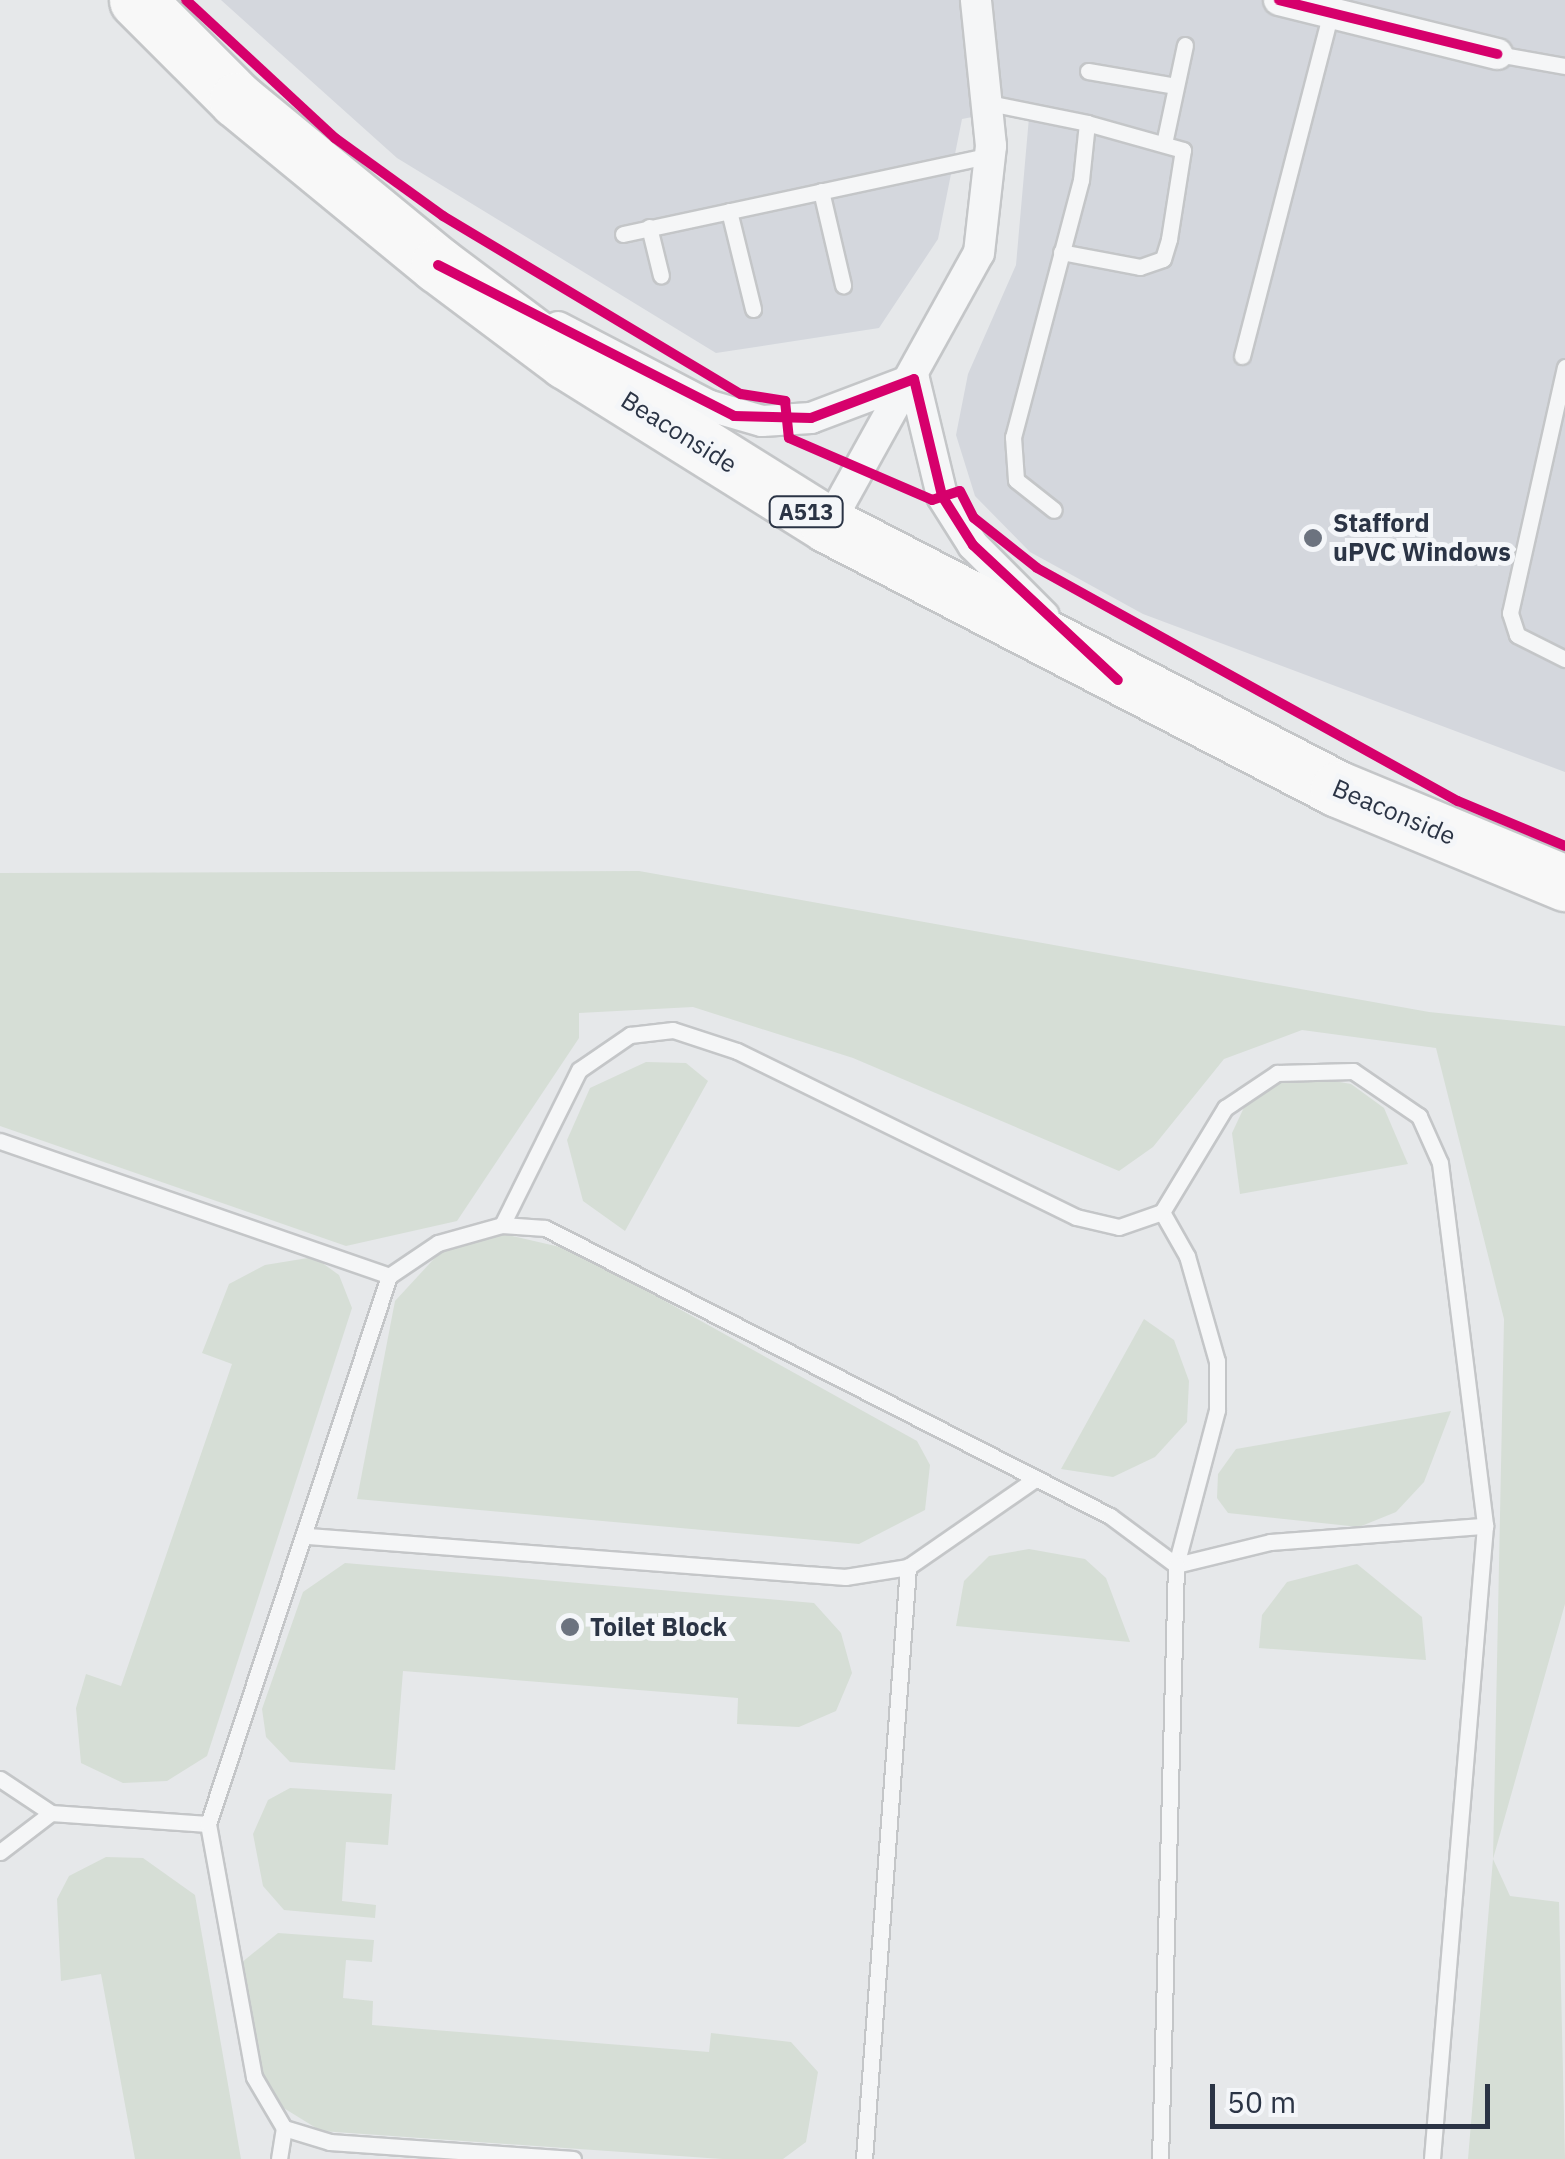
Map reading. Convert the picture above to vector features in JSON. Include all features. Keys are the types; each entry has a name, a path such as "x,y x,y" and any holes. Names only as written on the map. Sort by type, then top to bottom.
{"highway":[{"name":"Beaconside","path":"137,0 237,100 438,265 566,361 828,526 1118,680 1338,789 1565,883"}],"street":[{"path":"828,526 914,380 979,253 990,155 989,103 976,0"},
{"path":"1279,0 1331,13 1376,12 1498,54"},
{"path":"438,265 734,416 811,418 914,380"},
{"path":"914,380 942,496 973,545 1118,680"}],"lane":[{"path":"1242,356 1331,13"},
{"path":"1165,139 1185,45"},
{"path":"1498,54 1565,66"},
{"path":"1088,71 1176,86"},
{"path":"989,103 1165,139 1184,159 1163,258 1140,267 1061,252"},
{"path":"1054,510 1028,494 1012,460 1087,122"},
{"path":"623,234 990,155"},
{"path":"821,191 844,285"},
{"path":"728,210 753,310"},
{"path":"649,228 661,276"},
{"path":"1565,367 1510,614 1516,635 1565,659"},
{"path":"502,1225 580,1070 630,1035 673,1030 737,1051 1076,1218 1120,1227 1162,1212 1215,1122 1277,1073 1353,1071 1419,1116 1440,1162 1485,1526 1432,2159"},
{"path":"0,1141 390,1276"},
{"path":"1160,2159 1176,1565 1217,1410 1216,1361 1187,1256 1162,1212"},
{"path":"279,2159 284,2128 254,2077 208,1824 308,1536 390,1276 438,1243 502,1225 545,1228 1032,1480 1110,1516 1176,1565"},
{"path":"308,1536 845,1577 908,1567 1032,1480"},
{"path":"1176,1565 1270,1542 1485,1526"},
{"path":"864,2159 908,1567"},
{"path":"0,1779 50,1813 208,1824"},
{"path":"0,1852 50,1813"},
{"path":"284,2128 330,2142 573,2159"}],"shaded area":[{"path":"221,0 1565,0 1565,772 1143,614 1030,552 975,496 956,435 968,374 1016,265 1030,106 962,119 938,239 879,328 716,353 397,158"},
{"path":"639,871 1429,1012 1565,1026 1565,1604 1493,1859 1504,1319 1436,1048 1302,1030 1224,1059 1153,1147 1119,1171 853,1058 693,1007 579,1013 579,1038 457,1221 346,1246 0,1126 0,873"},
{"path":"646,1062 686,1063 708,1081 625,1231 583,1201 567,1140 590,1088"},
{"path":"1312,1077 1351,1084 1384,1108 1408,1164 1240,1194 1232,1133 1247,1101 1276,1082"},
{"path":"504,1234 573,1250 917,1441 930,1465 925,1510 859,1544 357,1499 395,1301 443,1249"},
{"path":"314,1257 339,1275 352,1308 207,1756 167,1781 123,1783 81,1763 76,1708 86,1674 121,1686 232,1364 202,1353 229,1284 265,1265"},
{"path":"1144,1319 1174,1340 1189,1381 1187,1422 1155,1457 1113,1477 1061,1469"},
{"path":"1451,1411 1424,1482 1396,1512 1359,1527 1228,1513 1217,1498 1218,1474 1236,1449"},
{"path":"1029,1549 1085,1559 1106,1578 1130,1642 956,1626 964,1581 989,1556"},
{"path":"345,1563 814,1603 841,1633 852,1673 836,1711 799,1727 737,1724 738,1698 403,1671 395,1770 290,1762 266,1737 262,1709 303,1592"},
{"path":"1357,1564 1422,1617 1426,1660 1259,1648 1262,1615 1287,1582"},
{"path":"290,1788 392,1794 388,1845 346,1842 342,1901 376,1905 375,1918 284,1910 263,1886 253,1834 268,1800"},
{"path":"106,1857 143,1858 195,1895 241,2159 135,2159 101,1974 61,1981 57,1899 69,1876"},
{"path":"1493,1859 1510,1896 1559,1902 1565,2159 1468,2159"},
{"path":"278,1933 374,1940 372,1962 346,1960 343,1998 373,2001 372,2025 709,2052 711,2033 791,2042 818,2072 806,2142 783,2159 722,2159 321,2131 282,2107 264,2080 241,1963"}],"cycle path":[{"path":"186,0 335,138 443,216 741,394 785,401 789,438 932,500 960,491 974,518 1037,568 1458,801 1565,846"},
{"path":"1279,0 1497,54"},
{"path":"438,265 734,416 811,418 914,379 942,496 973,545 1118,680"}],"place":[{"name":"Stafford uPVC Windows","path":"1313,538"},
{"name":"Toilet Block","path":"570,1627"}]}
